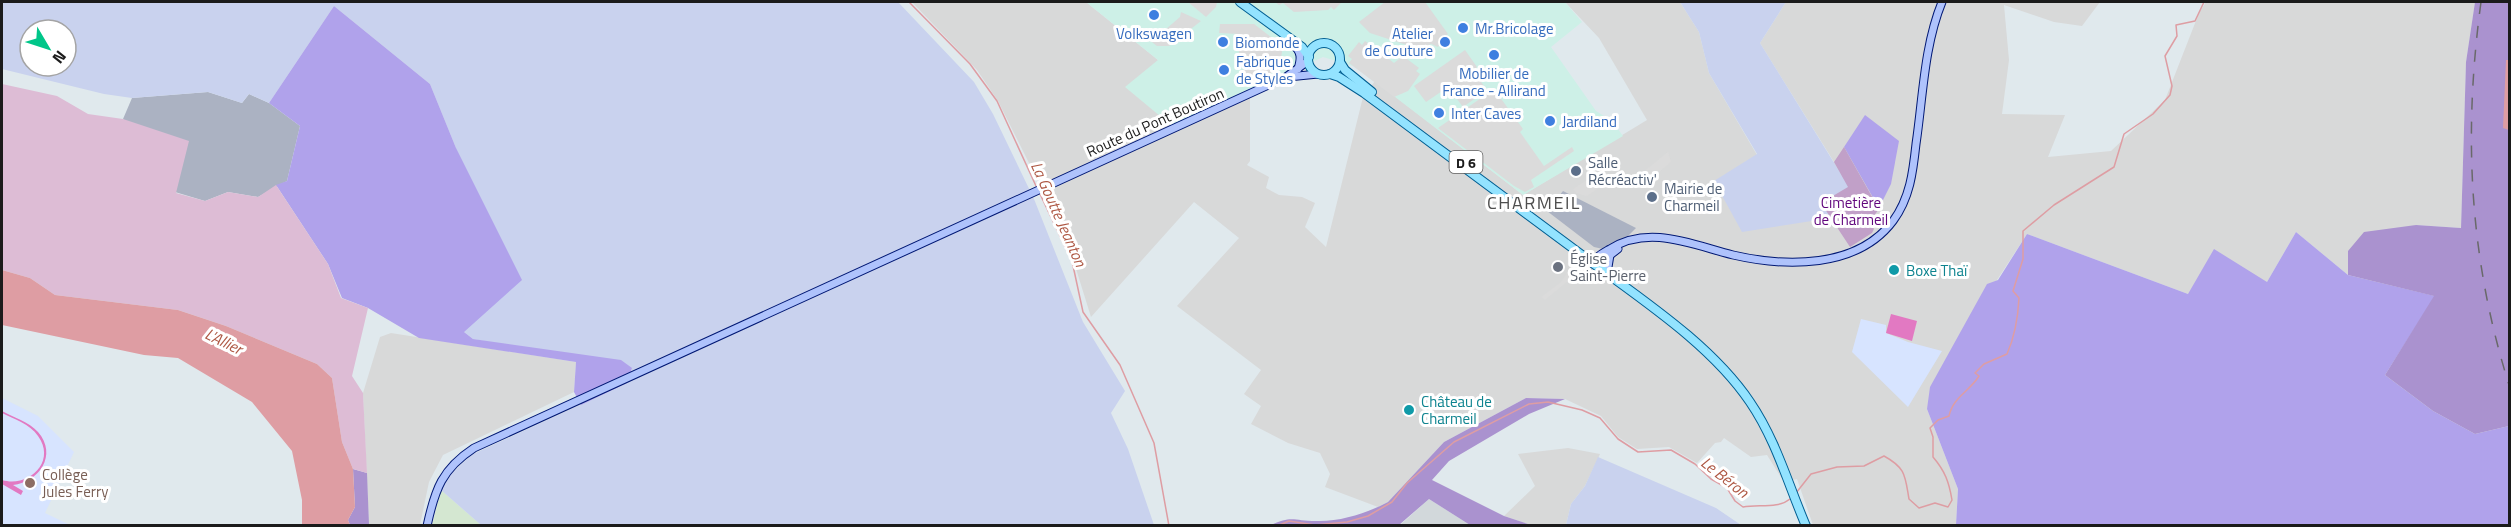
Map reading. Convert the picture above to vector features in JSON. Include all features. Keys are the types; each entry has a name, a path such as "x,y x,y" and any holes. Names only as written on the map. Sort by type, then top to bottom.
{"main road":[{"path":"1240,2 1302,47 1309,59 1311,69 1318,74 1330,74 1336,69 1340,62 1339,54 1334,47 1306,42 1247,2"},
{"path":"1599,262 1621,243 1662,237 1747,257 1806,261 1833,259 1852,253 1875,239 1886,230 1902,208 1909,189 1930,44 1942,2"},
{"path":"1254,12 1298,49 1301,57 1298,69"},
{"path":"1309,59 1312,50 1319,45"},
{"name":"Route du Pont Boutiron","path":"427,525 435,494 444,475 461,457 474,448 1286,77 1309,59"},
{"name":"D 6","path":"1340,62 1345,70 1366,88 1681,324 1734,374 1765,418 1806,525"},
{"name":"Route du Pont Boutiron","path":"1286,77 1318,74"},
{"name":"D 6","path":"1330,74 1365,93 1558,237 1599,262 1720,366 1751,403 1774,445"},
{"path":"1599,262 1633,240"}],"shaded area":[{"path":"2,2 898,2 974,82 993,114 1034,199 1083,322 1125,391 1111,413 1128,449 1154,525 481,525 441,490 448,477 471,455 627,383 632,368 473,339 464,332 456,148 430,84 334,6 269,103 249,94 242,103 208,92 132,98 104,94 39,78 78,78 78,18 18,18 18,73 2,69"},
{"path":"912,2 1086,2 1158,60 1250,91 1250,161 1247,165 1269,177 1266,188 1279,195 1302,197 1315,203 1305,227 1326,247 1363,97 1375,81 1523,195 1647,120 1599,38 1565,2 1680,2 1699,32 1709,73 1757,155 1834,162 1760,43 1786,2 2100,2 2082,26 2054,22 2004,5 2009,60 2002,114 2065,115 2048,157 2111,151 2165,100 2199,13 2206,2 2475,2 2466,62 2461,228 2416,225 2348,251 2348,275 2296,232 2267,282 2188,294 2027,234 1997,280 1927,409 1958,489 1956,525 1813,525 1797,479 1784,482 1767,455 1751,457 1724,438 1721,442 1715,443 1697,463 1669,447 1637,449 1618,437 1601,416 1565,399 1526,398 1444,442 1388,502 1378,507 1325,487 1330,474 1320,453 1288,443 1251,424 1261,406 1244,394 1261,370 1177,306 1239,238 1194,202 1091,317 1077,272 1043,191 998,101 977,70"},
{"path":"1086,2 1565,2 1582,22 1551,47 1596,111 1612,121 1623,136 1523,195 1356,67 1323,57 1172,126 1125,87 1158,60"},
{"path":"1188,2 1217,2 1216,7 1206,17"},
{"path":"1275,2 1342,2 1334,10 1331,7 1328,10 1294,12 1283,3 1279,5"},
{"path":"1385,2 1425,2 1448,34 1438,47 1431,44 1419,49 1370,33 1359,22"},
{"path":"1680,2 1786,2 1760,43 1849,187 1821,203 1831,218 1742,232 1714,181 1757,154 1709,73 1699,32"},
{"path":"2475,2 2509,2 2509,426 2475,434 2433,411 2385,375 2434,296 2348,275 2348,251 2364,232 2416,225 2461,228 2466,62"},
{"path":"334,6 430,84 456,148 522,280 464,332 473,339 621,360 632,368 627,383 581,405 574,392 576,362 419,338 368,308 342,298 328,264 276,185 287,181 300,126 269,103"},
{"path":"1181,12 1201,21 1169,46 1157,46 1139,32 1142,28 1147,31 1151,30 1158,36 1180,17"},
{"path":"1220,24 1254,24 1283,46 1279,69 1250,84 1243,83 1244,60 1239,59 1239,34 1219,33"},
{"path":"1365,41 1394,63 1403,56 1419,68 1416,71 1420,74 1408,91 1394,97 1349,63 1352,59 1348,56 1359,42 1362,45"},
{"path":"1465,50 1477,67 1473,71 1487,90 1463,107 1448,87 1426,102 1414,86"},
{"path":"2,84 57,96 88,114 123,119 189,141 176,193 205,201 228,192 258,197 276,185 328,264 341,298 368,308 352,376 363,393 367,473 353,469 342,442 332,378 317,364 226,326 178,310 55,295 30,278 2,270"},
{"path":"1494,89 1523,129 1520,132 1544,166 1572,147 1574,151 1531,180 1534,187 1525,192 1438,128"},
{"path":"208,92 242,103 249,94 269,103 300,126 287,181 258,197 228,192 205,201 175,192 123,119 132,98"},
{"path":"1865,115 1899,141 1891,184 1879,208 1844,147"},
{"path":"1668,152 1671,162 1649,180 1642,173"},
{"path":"1602,170 1608,174 1608,182 1587,196 1576,193 1573,189"},
{"path":"1563,191 1636,228 1625,239 1603,249 1594,247 1547,211"},
{"path":"2296,232 2348,275 2435,296 2385,375 2433,411 2475,434 2509,426 2509,525 1956,525 1958,489 1927,409 1930,387 1987,284 1998,280 2027,234 2188,294 2214,249 2267,282"},
{"path":"1574,256 1584,262 1582,265 1584,268 1545,300 1541,297 1561,282 1570,268 1567,264"},
{"path":"1891,314 1917,321 1912,341 1886,333"},
{"path":"1861,319 1886,325 1886,333 1908,342 1942,351 1908,407 1852,352"},
{"path":"391,333 576,362 574,392 443,455 429,482 420,525 369,524 363,393 380,337"},
{"name":"Collège Jules Ferry","path":"2,398 38,416 74,452 45,513 70,525 2,525"},
{"path":"1526,398 1565,399 1529,414 1449,461 1432,480 1504,516 1531,525 1470,525 1429,499 1399,525 1271,525 1289,519 1325,521 1344,518 1388,502 1444,442"},
{"path":"2,411 34,428 44,441 46,458 43,466 31,479 13,485 23,491 21,495 2,484 2,480 21,480 37,471 44,455 43,446 31,428"},
{"path":"1568,448 1600,454 1585,486 1571,504 1566,525 1531,525 1504,516 1535,486 1518,454"},
{"path":"1598,457 1716,508 1741,525 1566,525 1571,504 1585,486"},
{"path":"353,469 367,473 369,524 373,525 350,525 348,520 355,507"},
{"path":"441,490 481,525 432,525"},
{"path":"1429,499 1470,525 1399,526"}],"green space":[{"name":"Cimetière de Charmeil","path":"1844,147 1879,209 1870,221 1874,229 1872,233 1850,247 1821,203 1848,187 1834,162"}],"water":[{"path":"2506,60 2510,60 2509,130 2503,128"},
{"name":"L'Allier","path":"2,270 30,278 55,295 178,310 226,326 317,364 332,378 342,442 353,469 355,507 348,520 350,525 302,525 302,500 292,451 252,402 178,358 144,355 2,325"}],"waterway":[{"name":"La Goutte Jeanton","path":"909,2 970,64 997,101 1036,186"},
{"name":"Le Béron","path":"1796,493 1811,474 1837,467 1864,466 1884,456 1901,469 1909,499 1919,508 1935,503 1948,507 1952,500 1951,494 1948,482 1933,457 1933,437 1930,428 1938,420 1949,416 1954,404 1979,376 1975,373 1984,364 2007,354 2018,313 2019,298 2013,291 2023,259 2023,231 2054,205 2114,167 2124,134 2153,114 2170,95 2172,86 2165,56 2177,36 2176,25 2195,21 2204,2"},
{"name":"La Goutte Jeanton","path":"1040,194 1072,261 1083,312 1120,365 1154,443 1169,526"},
{"name":"Le Béron","path":"1277,526 1289,521 1315,525 1347,522 1368,516 1392,502 1407,483 1454,442 1529,404 1548,402 1582,410 1600,418 1618,439 1638,452 1671,450 1695,464 1711,479 1727,488 1735,501 1743,507 1780,504 1790,499"}],"railway":[{"path":"2481,2 2472,100 2473,196 2486,292 2496,340 2510,388"}],"place":[{"name":"Volkswagen","path":"1154,15"},
{"name":"Mr.Bricolage","path":"1463,28"},
{"name":"Biomonde","path":"1223,42"},
{"name":"Atelier de Couture","path":"1445,42"},
{"name":"Mobilier de France - Allirand","path":"1494,55"},
{"name":"Fabrique de Styles","path":"1224,70"},
{"name":"Inter Caves","path":"1439,113"},
{"name":"Jardiland","path":"1550,121"},
{"name":"Salle Récréactiv'","path":"1576,171"},
{"name":"Mairie de Charmeil","path":"1652,197"},
{"name":"Église Saint-Pierre","path":"1558,267"},
{"name":"Boxe Thaï","path":"1894,270"},
{"name":"Château de Charmeil","path":"1409,410"},
{"name":"Collège Jules Ferry","path":"30,483"}],"district":[{"name":"CHARMEIL","path":"1534,202"}]}
